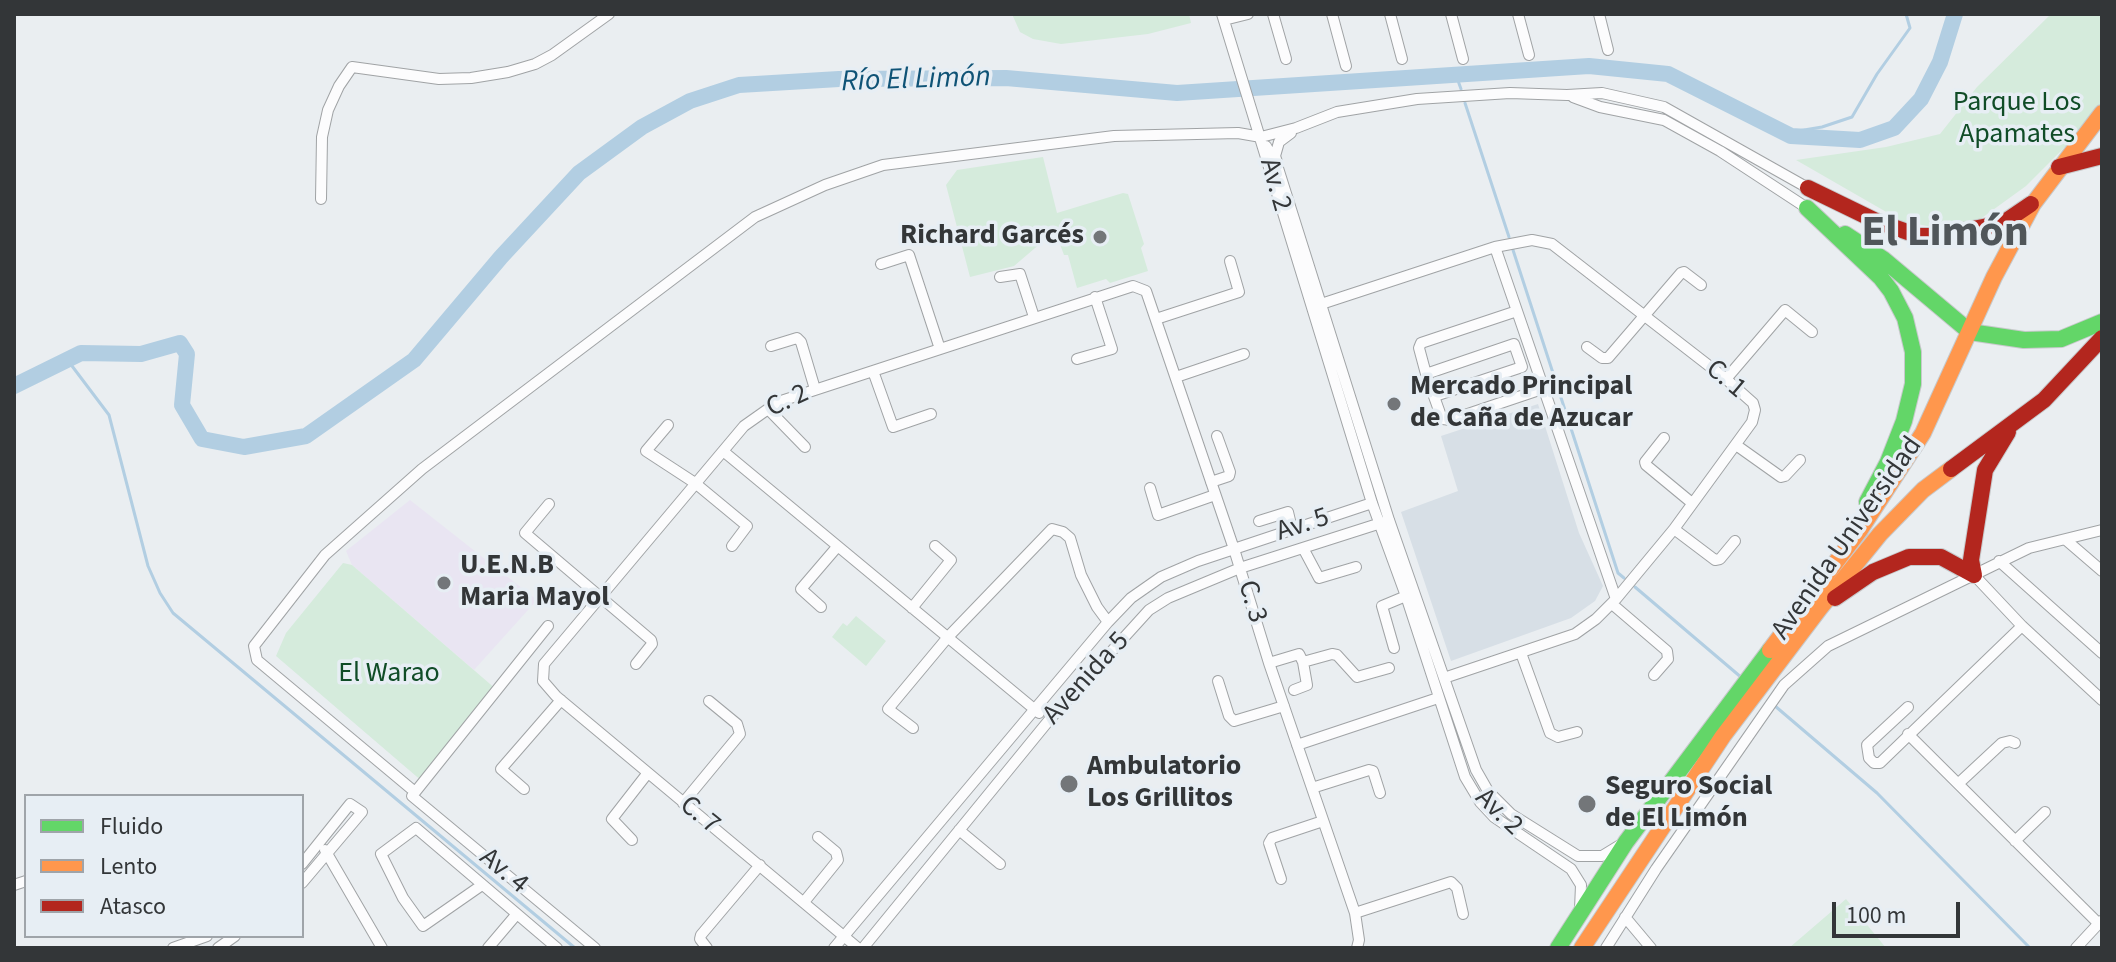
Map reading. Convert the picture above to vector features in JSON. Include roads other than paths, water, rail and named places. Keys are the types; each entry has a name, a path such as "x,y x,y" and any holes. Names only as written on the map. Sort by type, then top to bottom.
{"main road":[{"name":"Avenida Universidad","path":"1558,947 1626,842 1860,530 1923,433 1994,277 2033,204 2102,113"},
{"path":"2059,167 2102,156"},
{"path":"1808,188 1876,221 1919,236 1937,236 2003,223 2033,204"},
{"path":"1807,208 1883,259 1946,315 1970,332 2024,340 2061,339 2102,322"},
{"path":"1807,208 1886,284 1905,318 1913,352 1913,384 1904,421 1888,462 1862,511 1860,530"},
{"name":"Avenida Universidad","path":"1582,948 1723,736 1880,534 1923,490 2044,400 2102,338"},
{"path":"1974,575 1971,560 1985,470 2011,426"},
{"path":"1820,608 1873,572 1909,557 1941,557 1974,575"}],"street":[{"path":"585,14 596,24"},
{"path":"321,199 322,137 328,110 352,67 439,79 508,72 544,60 609,14"},
{"path":"1248,14 1223,17 1261,137 1337,112 1417,99 1510,93 1602,93 1664,107 1808,188"},
{"path":"1273,14 1286,59"},
{"path":"1332,14 1346,66"},
{"path":"1390,14 1402,59"},
{"path":"1451,14 1463,59"},
{"path":"1518,14 1529,55"},
{"path":"1599,14 1608,50"},
{"path":"1567,95 1600,107 1664,120 1720,151 1807,208"},
{"path":"1278,168 1279,142 1296,128"},
{"name":"Av. 4","path":"595,948 257,660 254,646 325,555 422,469 755,217 825,185 883,165 1114,136 1238,133 1261,137"},
{"name":"Av. 2","path":"1261,137 1278,168 1372,503 1384,522 1476,770 1488,791 1511,814 1578,856 1602,856 1626,842"},
{"name":"Av. 2","path":"1261,137 1269,174 1317,305 1465,777 1480,802 1512,831 1571,869 1581,885 1580,912"},
{"name":"C. 1","path":"1317,305 1495,247 1532,240 1552,244 1753,403 1752,422 1736,445 1674,529 1614,602 1575,634 1444,678"},
{"path":"1495,247 1614,602 1667,651 1668,659 1654,675"},
{"path":"881,264 909,255 940,349"},
{"path":"1156,319 1239,292 1230,261"},
{"path":"1587,347 1602,358 1608,358 1681,273 1684,272 1701,285"},
{"path":"1000,277 1020,274 1034,317"},
{"name":"C. 2","path":"543,681 544,664 598,597 744,426 778,402 1095,297 1133,286 1146,291"},
{"name":"C. 3","path":"1146,291 1355,913 1359,940 1357,948"},
{"path":"1077,359 1112,349 1095,297"},
{"path":"1726,379 1785,310 1812,332"},
{"path":"1517,311 1421,343 1419,348 1426,374 1441,416 1450,420 1542,389"},
{"path":"771,346 797,338 801,342 815,389"},
{"path":"1426,374 1514,344 1522,367 1435,396"},
{"path":"1176,377 1244,354"},
{"path":"873,371 893,427 931,414"},
{"path":"768,409 805,447"},
{"path":"668,425 646,451 695,483 747,526 732,546"},
{"path":"1211,482 1229,476 1230,472 1217,436"},
{"path":"1664,438 1645,462 1646,465 1692,503"},
{"path":"1736,445 1781,477 1800,460"},
{"path":"723,451 1035,710 1050,719"},
{"path":"1150,488 1158,515 1215,495"},
{"name":"Av. 5","path":"1234,549 1372,503"},
{"path":"549,504 525,533 651,640 652,644 636,664"},
{"path":"1259,521 1288,512 1292,529"},
{"name":"Avenida 5","path":"861,948 1050,719 1149,610 1168,598 1240,568 1384,522"},
{"path":"913,728 888,709 948,637 1052,529 1070,538 1081,575 1108,622"},
{"path":"1674,529 1715,560 1720,559 1735,541"},
{"name":"Avenida Universidad","path":"1606,948 1656,869 1784,685 1828,646 2029,548 2102,530"},
{"path":"2066,540 2102,571"},
{"path":"912,608 951,560 935,546"},
{"path":"821,607 801,589 837,547"},
{"path":"1303,548 1319,578 1356,567"},
{"name":"Avenida 5","path":"834,948 1131,598 1161,577 1234,549"},
{"path":"1999,561 2102,653"},
{"path":"1974,575 2022,626 2102,700"},
{"path":"1394,648 1382,606 1406,596"},
{"path":"413,794 548,626"},
{"path":"1908,707 1867,745 1869,758 1874,763 1880,763 2022,626"},
{"path":"1521,653 1550,733 1558,737 1577,732"},
{"path":"1269,663 1299,654 1307,685 1294,690"},
{"path":"1303,662 1337,655 1357,677 1389,668"},
{"name":"C. 7","path":"543,681 647,774 861,948"},
{"path":"1218,681 1229,716 1234,721 1284,706"},
{"path":"1297,745 1438,698"},
{"path":"524,789 501,769 561,700"},
{"path":"683,803 740,734 737,724 709,701"},
{"path":"1908,734 2100,922 2076,948"},
{"path":"1959,783 2002,743 2015,743"},
{"path":"1312,788 1369,770 1373,771 1380,793"},
{"path":"632,840 612,819 647,774"},
{"path":"304,862 350,804 362,812 304,881"},
{"path":"2015,841 2045,812"},
{"path":"1281,879 1269,843 1272,838 1323,821"},
{"name":"Av. 4","path":"482,885 423,926 403,898 381,854 416,828 557,948"},
{"path":"959,830 1000,864"},
{"path":"1656,869 1658,831"},
{"path":"804,902 838,860 836,852 818,837"},
{"path":"318,844 329,853 382,948"},
{"path":"707,948 700,939 701,935 760,865"},
{"path":"1355,913 1451,882 1457,888 1463,914"},
{"path":"488,948 516,915"},
{"path":"1625,917 1651,948"},
{"path":"173,948 203,938"}],"waterway":[{"path":"1786,133 1822,127 1852,117 1877,74 1910,28 1906,14"},
{"name":"Río El Limón","path":"14,386 81,353 141,354 180,343 187,354 182,405 202,439 244,447 306,436 414,360 501,257 579,173 642,127 690,101 739,85 839,79 1006,78 1177,93 1589,66 1668,74 1791,136 1860,140 1894,128 1921,99 1940,62 1955,14"},
{"path":"1456,75 1461,89"},
{"path":"1465,103 1509,237"},
{"path":"1513,250 1618,573 1624,578"},
{"path":"69,362 109,415 148,566 173,613 575,948"},
{"path":"1635,587 1742,678"},
{"path":"1775,706 1877,793 2030,948"}],"place":[{"name":"Richard Garcés","path":"1100,237"},
{"name":"Mercado Principal de Caña de Azucar","path":"1394,404"},
{"name":"U.E.N.B Maria Mayol","path":"444,583"},
{"name":"Ambulatorio Los Grillitos","path":"1069,784"},
{"name":"Seguro Social de El Limón","path":"1587,804"}],"district":[{"name":"El Limón","path":"1945,235"}],"park label":[{"name":"Parque Los Apamates","path":"2017,120"},
{"name":"El Warao","path":"389,675"}]}
